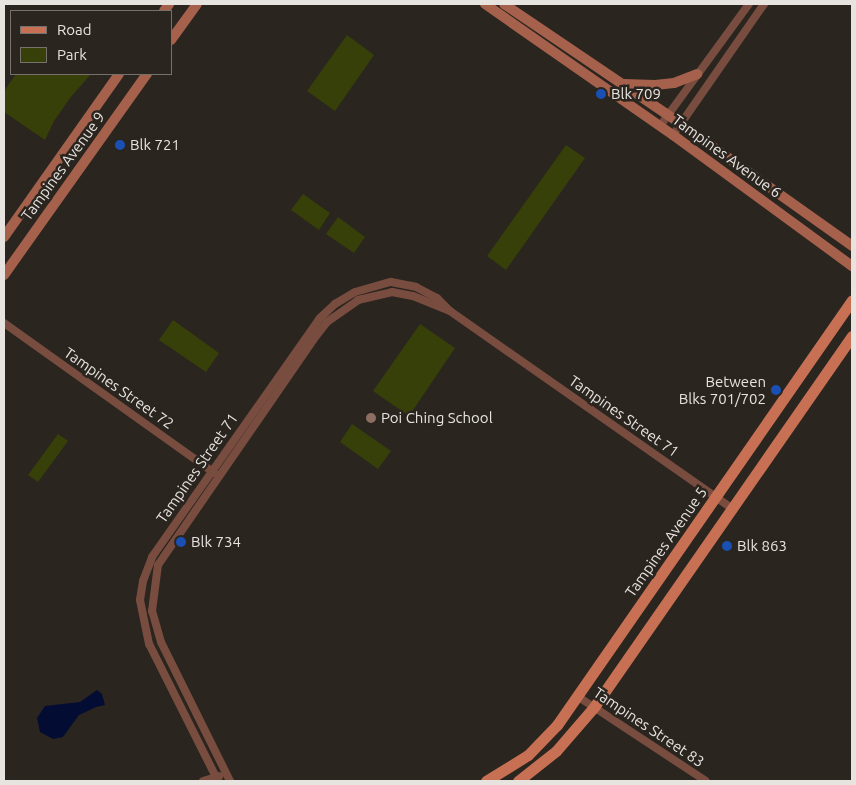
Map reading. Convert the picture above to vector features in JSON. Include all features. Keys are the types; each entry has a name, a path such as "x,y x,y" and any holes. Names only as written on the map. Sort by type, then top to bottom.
{"main road":[{"name":"Tampines Avenue 5","path":"486,781 522,759 546,739 852,300"},
{"path":"518,781 556,751 594,707 852,336"}],"street":[{"path":"172,39 197,4"},
{"name":"Tampines Avenue 6","path":"485,4 673,135 852,266"},
{"name":"Tampines Avenue 6","path":"504,4 668,115 852,246"},
{"path":"660,126 749,4"},
{"path":"673,135 764,4"},
{"path":"623,84 655,86 674,83 697,74"},
{"name":"Tampines Avenue 9","path":"4,237 118,75"},
{"name":"Tampines Avenue 9","path":"4,275 146,75"},
{"name":"Tampines Street 71","path":"217,779 151,651 140,600 143,581 152,556 313,340 327,322 358,300 392,292 413,296 450,311 732,509"},
{"name":"Tampines Street 72","path":"4,323 215,473"},
{"name":"Tampines Street 71","path":"215,473 158,565 152,611 161,642 228,778"},
{"name":"Tampines Street 83","path":"577,696 706,781"},
{"path":"203,781 228,778"}],"green space":[{"path":"347,35 374,55 335,111 307,91"},
{"path":"15,75 90,75 70,98 54,121 45,140 4,112 4,91"},
{"path":"566,145 585,158 506,270 487,256"},
{"path":"303,194 330,213 319,230 291,210"},
{"path":"338,217 365,237 354,253 326,234"},
{"path":"173,320 219,353 206,372 159,340"},
{"path":"420,324 455,348 409,416 373,391"},
{"path":"352,424 391,451 378,469 340,442"},
{"path":"58,434 68,441 38,482 28,475"}],"water":[{"path":"97,690 102,694 105,705 79,715 63,737 53,739 40,732 37,718 45,706 80,702"}],"place":[{"name":"Blk 709","path":"601,94"},
{"name":"Blk 721","path":"120,145"},
{"name":"Between Blks 701/702","path":"776,390"},
{"name":"Poi Ching School","path":"371,418"},
{"name":"Blk 734","path":"181,542"},
{"name":"Blk 863","path":"727,546"}]}
